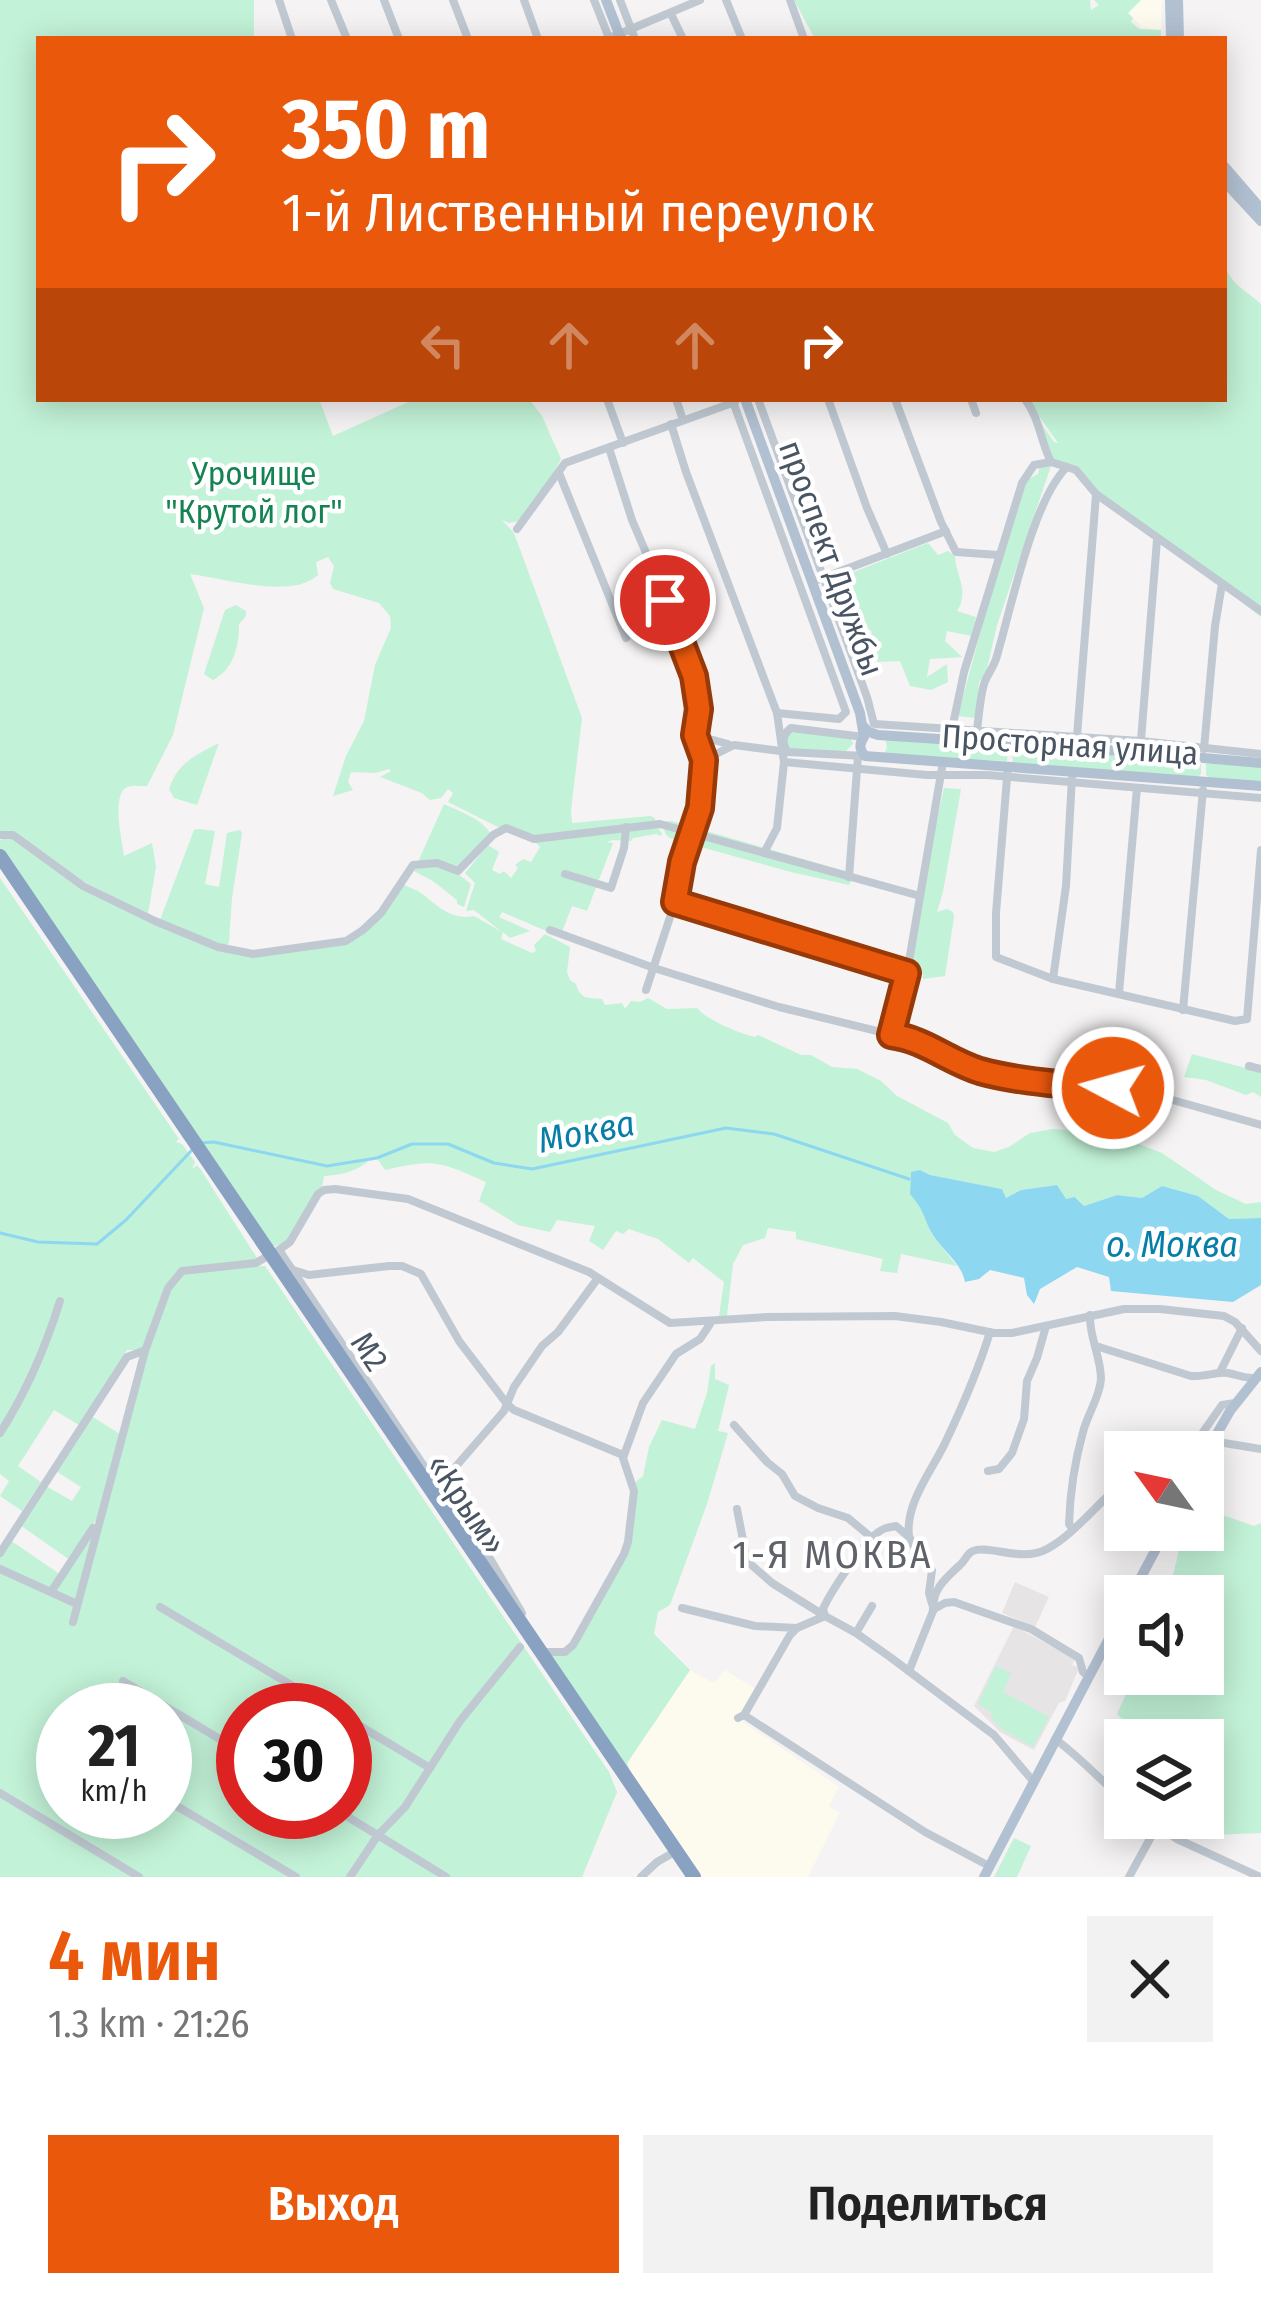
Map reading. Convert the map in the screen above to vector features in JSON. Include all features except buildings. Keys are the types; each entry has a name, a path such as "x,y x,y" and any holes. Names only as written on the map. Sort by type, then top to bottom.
{"highway":[{"name":"«Крым»","path":"0,860 664,1858 690,1877"},
{"name":"М2","path":"0,860 272,1254 526,1642 542,1652 669,1836 690,1877"}],"main road":[{"path":"606,0 619,36"},
{"path":"1174,0 1175,36"},
{"path":"1227,169 1261,209"},
{"path":"1227,184 1261,221"},
{"name":"проспект Дружбы","path":"739,402 818,580 870,730"},
{"path":"870,730 884,747 866,756 860,750 870,730"},
{"name":"Просторная улица","path":"870,730 1261,758"},
{"path":"1008,771 1010,738"},
{"path":"1203,787 1204,752"},
{"name":"Просторная улица","path":"866,756 941,769 1203,787 1261,786"},
{"path":"1218,1431 1258,1375"},
{"path":"986,1872 1104,1648"}],"street":[{"path":"279,0 291,36"},
{"path":"331,0 346,36"},
{"path":"384,0 398,36"},
{"path":"453,0 467,36"},
{"path":"524,0 537,36"},
{"path":"594,0 618,36"},
{"path":"619,36 620,0"},
{"path":"726,0 741,36"},
{"path":"790,0 803,36"},
{"path":"621,36 695,1"},
{"path":"671,14 681,36"},
{"path":"608,402 623,443"},
{"path":"677,402 683,420"},
{"path":"517,529 565,464 732,402"},
{"path":"739,402 846,712 838,718 776,713"},
{"path":"759,402 818,580 946,531"},
{"path":"829,402 887,554"},
{"path":"897,402 956,551 998,555"},
{"path":"972,402 976,413"},
{"path":"1027,402 1036,414 1051,462"},
{"path":"671,424 776,713 785,756 777,828 764,853"},
{"path":"609,448 632,520 694,676 699,709 695,735 704,760 700,808 646,990"},
{"path":"952,729 998,555 1026,474 1034,465 1051,462 1082,475 1096,494 1261,611"},
{"path":"977,730 984,684 994,665 1042,506 1067,467"},
{"path":"559,472 626,638"},
{"path":"1077,736 1096,494"},
{"path":"1141,741 1157,538"},
{"path":"870,730 977,730 1010,738 1077,736 1204,752 1222,584"},
{"name":"Просторная улица","path":"785,756 783,740 790,728 870,730"},
{"name":"Просторная улица","path":"695,735 785,756 866,756"},
{"path":"704,760 734,745"},
{"path":"785,756 858,769 941,769 907,973 891,1035"},
{"path":"848,877 858,769 866,756"},
{"path":"1008,771 996,957 1054,979 1235,1021 1247,1019 1261,850"},
{"path":"1054,979 1066,886 1072,776"},
{"path":"1119,993 1137,781"},
{"path":"1184,1010 1203,787 1261,798"},
{"path":"0,835 13,835 83,886 155,921 218,947 253,954 346,941 381,913 413,865 437,863 458,871 506,828 535,839 660,824 920,896"},
{"path":"565,874 610,888 626,827"},
{"path":"675,902 907,973"},
{"path":"550,930 779,1007 915,1040 980,1071 1144,1092 1261,1125"},
{"path":"1249,1066 1261,1069"},
{"path":"73,1622 145,1351 168,1288 176,1275 256,1263 272,1254 290,1242 324,1190 408,1199 598,1278 670,1323 895,1316 1012,1333 1124,1309 1160,1309 1224,1316 1242,1328 1261,1351"},
{"path":"272,1254 290,1269 484,1550 514,1600 526,1642 460,1720 405,1807 378,1835 350,1877"},
{"path":"290,1269 309,1275 389,1265 421,1274 460,1341 507,1404 623,1455"},
{"path":"438,1486 507,1404 542,1346 598,1278"},
{"path":"0,1432 32,1378 60,1301"},
{"path":"1072,1528 1071,1478 1101,1384 1090,1315"},
{"path":"542,1652 565,1652 573,1645 624,1554 634,1491 623,1455 643,1403 668,1364 700,1339 710,1322"},
{"path":"988,1472 999,1469 1012,1453 1024,1420 1027,1381 1046,1326"},
{"path":"1220,1372 1242,1328"},
{"path":"932,1608 932,1570 919,1558 908,1520 956,1421 990,1332"},
{"path":"1095,1346 1191,1376 1220,1372 1240,1379 1258,1375"},
{"path":"0,1553 127,1357 145,1351"},
{"path":"1204,1431 1222,1405 1236,1403"},
{"path":"734,1425 782,1474 794,1496 848,1518 872,1538"},
{"path":"1224,1443 1261,1449"},
{"path":"909,1671 940,1583 970,1553 1034,1555 1051,1547 1104,1500"},
{"path":"737,1509 747,1561 772,1582 856,1633 994,1735 1033,1781"},
{"path":"50,1592 100,1518"},
{"path":"825,1616 830,1595 872,1538 896,1526 910,1538"},
{"path":"0,1569 77,1604"},
{"path":"932,1608 954,1601 1031,1629 1079,1658 1089,1676"},
{"path":"160,1606 288,1683"},
{"path":"856,1633 872,1606"},
{"path":"682,1608 755,1627 797,1628 825,1616"},
{"path":"797,1628 741,1716 986,1872"},
{"path":"123,1681 216,1738"},
{"path":"372,1733 430,1768"},
{"path":"1055,1739 1104,1782"},
{"path":"0,1793 139,1877"},
{"path":"192,1814 296,1877"},
{"path":"372,1831 446,1877"},
{"path":"1130,1877 1150,1839"},
{"path":"1177,1839 1259,1877"},
{"path":"660,1873 664,1858"},
{"path":"641,1877 664,1858"}],"shaded area":[{"path":"1116,0 1162,0 1161,30 1142,28"},
{"path":"1015,1582 1049,1597 1035,1627 1002,1613"},
{"path":"1014,1626 1075,1659 1072,1665 1079,1668 1065,1701 1059,1703 1034,1750 1000,1732 974,1706"},
{"path":"690,1670 714,1683 725,1670 759,1691 743,1722 839,1787 829,1806 840,1813 808,1877 702,1877 639,1795 627,1764"}],"green space":[{"name":"Урочище \"Крутой лог\"","path":"0,0 254,0 254,36 36,36 36,402 320,402 333,436 408,402 531,402 561,459 519,521 502,520 514,533 582,718 572,823 650,816 662,834 607,842 613,843 587,911 572,906 560,937 502,912 499,917 530,931 510,938 503,932 501,939 532,953 545,934 570,947 570,980 583,996 602,999 605,1005 622,1003 625,1009 631,1001 648,998 667,1009 697,1008 740,1032 811,1055 832,1067 857,1069 948,1123 973,1148 994,1152 1030,1133 1053,1129 1136,1143 1162,1153 1216,1190 1246,1204 1261,1202 1261,1218 1229,1219 1198,1196 1162,1186 1142,1198 1117,1195 1084,1206 1076,1197 1066,1200 1057,1185 1021,1190 1006,1198 1002,1189 920,1170 911,1173 910,1194 924,1210 931,1233 957,1266 901,1254 897,1273 880,1271 883,1259 768,1228 765,1238 743,1245 733,1264 727,1316 719,1316 724,1282 658,1239 629,1229 623,1234 616,1231 603,1250 589,1241 595,1226 557,1220 550,1232 518,1225 479,1201 486,1182 458,1170 427,1163 385,1170 377,1158 349,1172 324,1176 290,1239 266,1246 36,911 34,898 28,897 0,857 0,840 16,840 71,882 192,940 243,956 348,943 375,923 402,884 451,914 474,916 502,932 474,910 466,911 475,883 465,873 488,845 499,852 492,870 504,871 511,878 518,868 515,865 523,859 531,862 540,847 534,841 541,838 500,828 448,802 453,793 448,789 441,798 430,800 380,777 389,769 351,772 348,782 353,790 333,796 364,721 375,665 391,628 390,616 379,603 333,589 334,566 328,557 316,562 318,575 291,586 190,574 204,608 173,735 147,786 127,787 120,799 124,856 152,843 156,867 148,914 75,877 9,831 0,832"},
{"path":"794,0 1090,0 1091,10 1099,5 1094,0 1141,0 1128,13 1131,22 1139,29 1161,30 1161,36 813,36"},
{"path":"1227,271 1261,304 1261,617 1098,492 1082,473 1053,460 997,625 986,673 979,682 976,718 958,716 1026,480 1046,463 1042,425 1058,443 1029,402 1227,402"},
{"path":"928,543 938,555 948,551 955,556 962,590 957,611 976,617 972,636 947,631 945,641 962,657 930,659 927,677 947,664 948,682 931,690 910,686 900,661 878,662 866,645 872,632 864,624 846,622 833,580"},
{"path":"236,605 246,616 239,624 230,663 213,680 204,674 225,610"},
{"path":"792,732 851,739 853,744 845,752 789,750 785,740"},
{"path":"885,738 1008,748 1007,761 884,755"},
{"path":"219,743 197,805 174,798 169,789 177,772"},
{"path":"1012,749 1201,761 1201,774 1013,764"},
{"path":"1206,763 1261,766 1261,783 1210,778"},
{"path":"944,788 961,789 937,912 947,909 954,917 945,976 923,979 916,972 916,962 909,972 903,970"},
{"path":"444,804 476,819 490,833 458,869 418,862"},
{"path":"665,821 855,874 849,885 672,839 665,832"},
{"path":"198,829 215,831 205,884 219,887 227,833 242,833 226,947 160,920"},
{"path":"437,865 471,884 464,907 412,870"},
{"path":"0,878 179,1139 176,1142 195,1162 192,1169 197,1165 201,1170 257,1258 176,1273 142,1350 127,1350 79,1425 54,1410 18,1466 41,1482 22,1511 0,1496 9,1481 0,1474"},
{"path":"1192,1054 1261,1072 1261,1097 1184,1077"},
{"path":"265,1266 609,1772 617,1792 582,1877 0,1877 0,1570 76,1604 148,1350 169,1289 183,1274"},
{"path":"715,1363 715,1379 729,1385 718,1431 728,1433 670,1605 658,1612 654,1634 690,1670 627,1763 639,1797 544,1653 570,1651 625,1554 633,1484 643,1476 649,1447 662,1420 695,1429"},
{"path":"91,1416 120,1434 98,1517 70,1560 20,1525 46,1486 72,1501 81,1487 56,1471"},
{"path":"1224,1515 1254,1526 1261,1523 1261,1833 1224,1835 1224,1719 1122,1719 1117,1714 1126,1695 1224,1695 1224,1575 1173,1575 1179,1551 1224,1551"},
{"path":"96,1526 76,1601 55,1593"},
{"path":"10,1540 61,1575 54,1586 47,1589 0,1567 0,1555"},
{"path":"996,1666 1011,1673 1003,1692 1049,1717 1033,1747 1000,1728 992,1713 978,1704"},
{"path":"1014,1838 1031,1846 1017,1877 994,1877"}],"water":[{"name":"о. Моква","path":"920,1170 1002,1189 1006,1198 1021,1190 1057,1185 1066,1199 1075,1197 1084,1206 1117,1195 1142,1198 1162,1186 1198,1196 1229,1219 1261,1218 1261,1285 1233,1302 1111,1291 1109,1277 1077,1267 1040,1289 1034,1304 1024,1278 990,1270 965,1282 910,1194 911,1172"}],"waterway":[{"name":"Моква","path":"200,1143 327,1166 377,1158 412,1144 448,1144 494,1163 532,1169 726,1128 774,1134 909,1179"},
{"name":"Моква","path":"0,1233 38,1242 97,1244 192,1150"}],"district":[{"name":"1-Я МОКВА","path":"833,1554"}],"route":[{"path":"665,600 694,676 699,709 694,728 704,760 700,808 675,902 907,973 891,1035 922,1042 980,1071 1113,1088"}]}
